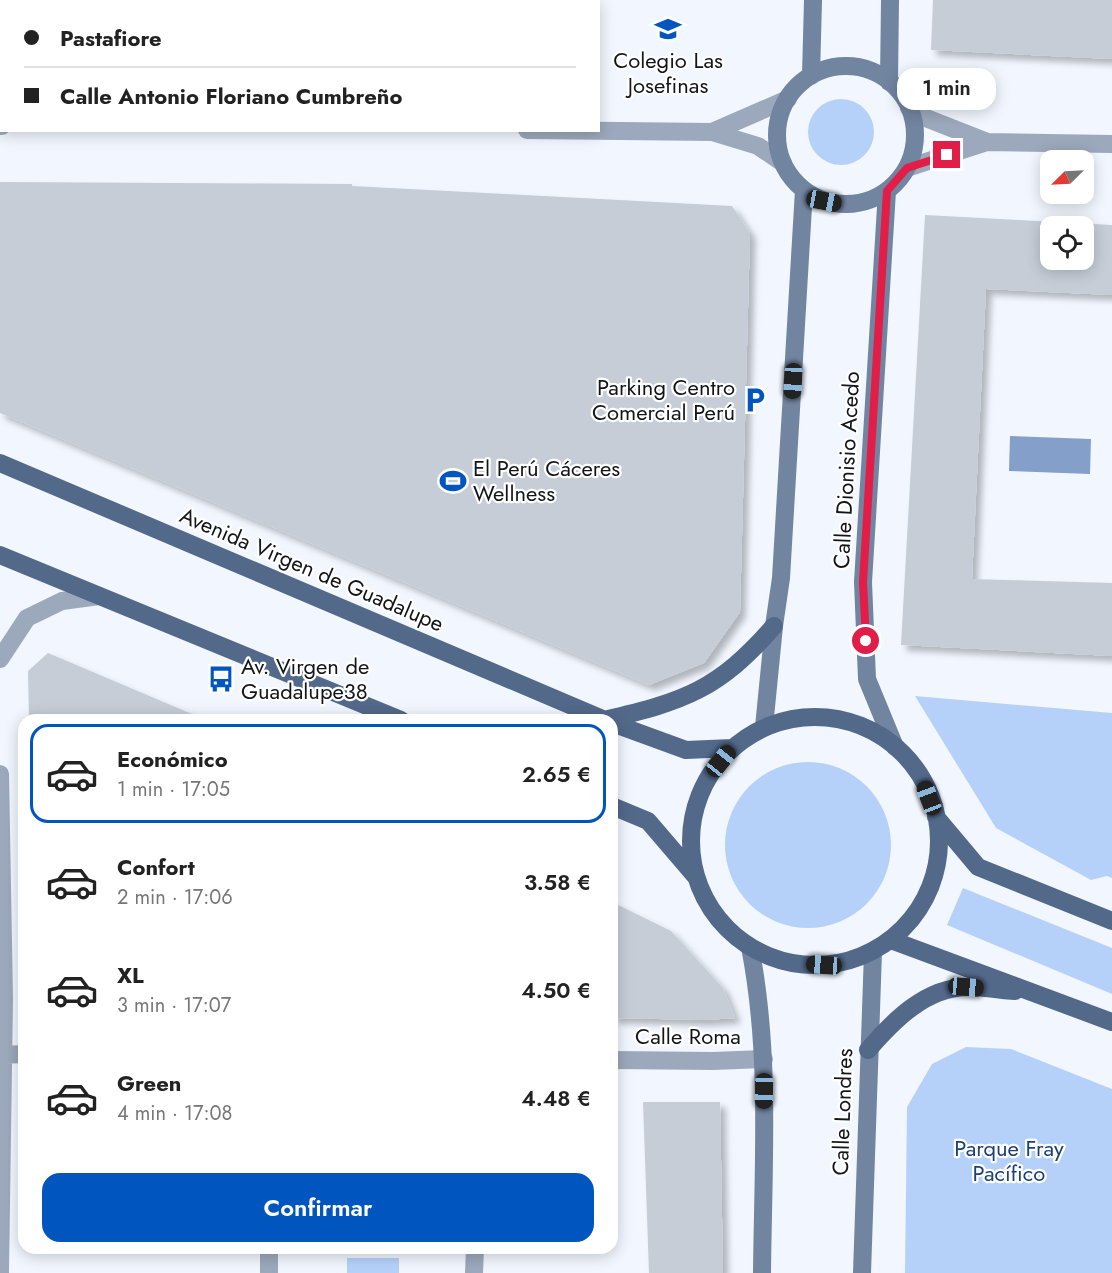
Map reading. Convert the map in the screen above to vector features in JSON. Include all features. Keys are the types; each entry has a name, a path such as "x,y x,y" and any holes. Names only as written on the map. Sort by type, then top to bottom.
{"main road":[{"path":"812,76 813,0"},
{"path":"889,82 890,0"},
{"path":"851,66 871,71 889,82 901,93 909,108 915,128 914,148 907,168 887,191 867,201 846,205 824,201 804,190 792,178 783,163 778,142 779,120 788,99 812,76 831,68 851,66"},
{"path":"764,727 781,578 804,190"},
{"name":"Calle Dionisio Acedo","path":"887,191 863,582 867,679 895,747"},
{"name":"Avenida Virgen de Guadalupe","path":"0,463 590,714"},
{"path":"0,555 386,714"},
{"path":"618,717 659,707 695,693 742,662 774,626"},
{"path":"798,717 833,717 866,728 895,747 922,778 936,817 939,851 931,885 915,915 891,940 873,952 847,961 824,965 785,962 750,947 726,928 708,904 696,877 691,842 695,807 709,774 732,747 764,727 798,717"},
{"path":"618,725 686,750 732,747"},
{"path":"618,808 648,821 696,877"},
{"path":"936,817 978,867 1112,921"},
{"path":"891,940 1112,1022"},
{"path":"750,947 760,999 764,1059 762,1273"},
{"name":"Calle Londres","path":"862,1273 873,952"},
{"path":"868,1050 895,1019 919,1003 944,992 966,987 1038,993"}],"street":[{"path":"712,132 788,99"},
{"path":"909,108 926,118 987,142"},
{"path":"600,131 712,132 758,146 783,163"},
{"path":"907,168 987,142 1112,144"},
{"path":"0,659 27,618 62,601 99,596"},
{"path":"0,774 0,1273"},
{"path":"1,1055 18,1054"},
{"name":"Calle Roma","path":"618,1060 764,1059"},
{"path":"269,1254 269,1273"},
{"path":"474,1273 475,1254"}],"green space":[{"path":"835,99 847,99 859,104 869,114 874,132 872,145 859,160 847,165 835,165 823,160 813,150 808,138 808,126 813,114 823,104"},
{"path":"915,696 1112,713 1112,878 1107,876 1091,880 996,828"},
{"path":"808,762 824,763 840,768 867,786 885,813 890,829 890,861 885,877 867,904 840,922 824,927 808,928 792,927 776,922 749,904 731,877 726,861 725,845 726,829 731,813 749,786 776,768 792,763"},
{"path":"963,888 1112,948 1112,994 947,925"},
{"name":"Parque Fray Pacífico","path":"966,1047 1011,1049 1112,1089 1112,1273 905,1273 907,1107 932,1064"},
{"path":"347,1258 399,1258 399,1273 347,1273"}],"shaded area":[{"path":"1010,436 1091,439 1090,474 1009,471"}],"building":[{"path":"933,0 1112,0 1112,59 931,50"},
{"name":"El Perú Cáceres Wellness","path":"0,182 352,184 352,186 732,206 750,233 740,612 704,663 649,685 0,413"},
{"path":"925,215 1040,221 1040,270 1094,270 1094,224 1112,225 1112,295 986,289 972,579 1112,583 1112,656 901,645"},
{"path":"48,653 192,714 29,714 28,671"},
{"path":"618,905 671,931 723,988 735,1018 705,1020 618,1018"},
{"path":"643,1102 720,1102 723,1273 649,1273"}],"place":[{"name":"Colegio Las Josefinas","path":"668,29"},
{"name":"Parking Centro Comercial Perú","path":"755,400"},
{"name":"El Perú Cáceres Wellness","path":"453,481"},
{"name":"Av. Virgen de Guadalupe38","path":"221,679"}],"route":[{"path":"866,641 863,582 887,191 899,181 907,168 947,155"}]}
